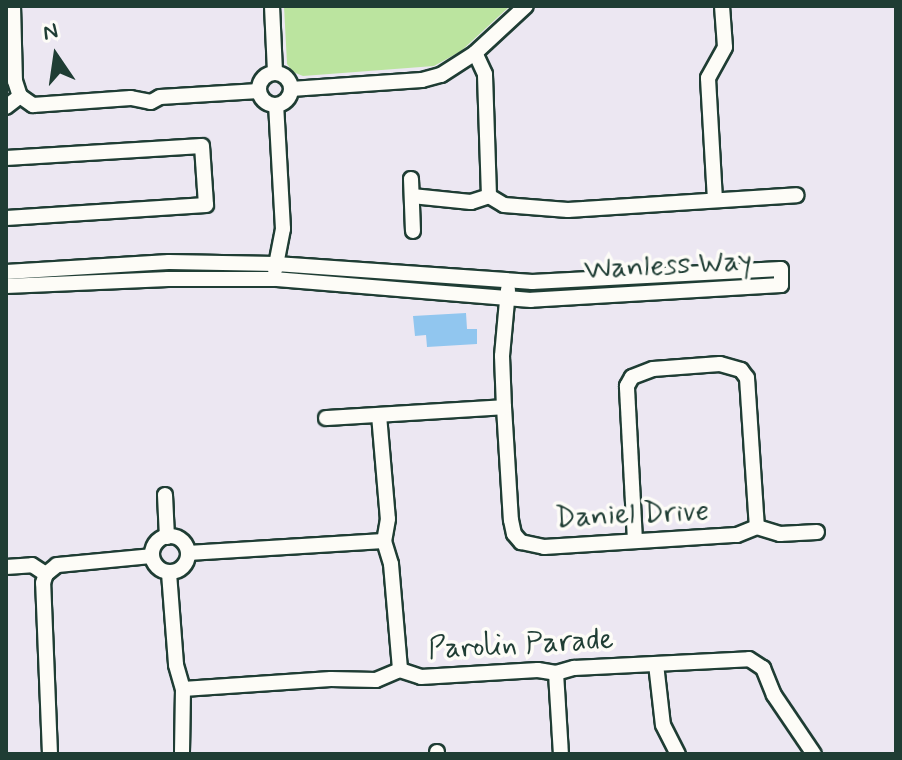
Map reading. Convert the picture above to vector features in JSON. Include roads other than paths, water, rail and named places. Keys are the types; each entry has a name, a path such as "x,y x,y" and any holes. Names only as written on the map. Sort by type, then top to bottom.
{"street":[{"path":"13,6 15,81 20,96 33,105 131,98 151,102 160,97 259,91"},
{"path":"272,6 275,73"},
{"path":"291,89 422,80 441,75 475,53 526,6"},
{"path":"715,200 708,78 725,47 722,6"},
{"path":"475,53 485,74 489,196"},
{"path":"275,73 288,80 291,89 285,102 276,105 263,100 259,91 263,79 275,73"},
{"path":"6,107 20,96"},
{"path":"275,271 283,229 276,105"},
{"path":"6,158 202,146 206,205 6,218"},
{"path":"411,179 413,231"},
{"path":"412,196 471,202 489,196 504,205 568,210 797,195"},
{"name":"Wanless Way","path":"6,272 169,262 275,271 531,300 781,285 781,269 509,280 275,271 6,286"},
{"name":"Daniel Drive","path":"509,280 502,356 504,407 511,520 514,534 521,542 544,547 737,535 757,527 780,534 817,532"},
{"path":"635,541 627,386 632,377 653,369 720,364 741,370 747,378 757,527"},
{"path":"326,418 504,407"},
{"name":"Parolin Parade","path":"379,415 388,519 384,541 391,564 400,670 421,677 538,670 556,673 574,668 749,659 759,664 774,695 814,754"},
{"path":"165,495 167,537"},
{"path":"167,537 182,542 188,553 184,565 169,573 158,568 152,556 155,544 167,537"},
{"path":"188,553 384,541"},
{"path":"50,754 43,583 46,574 57,565 152,556"},
{"path":"6,567 32,565 46,574"},
{"path":"169,573 176,665 183,689 182,754"},
{"path":"656,664 663,725 678,754"},
{"path":"183,689 331,679 376,680 400,670"},
{"path":"556,673 561,754"}],"water":[{"path":"466,313 467,329 477,329 477,344 427,347 426,335 415,336 413,316"}]}
